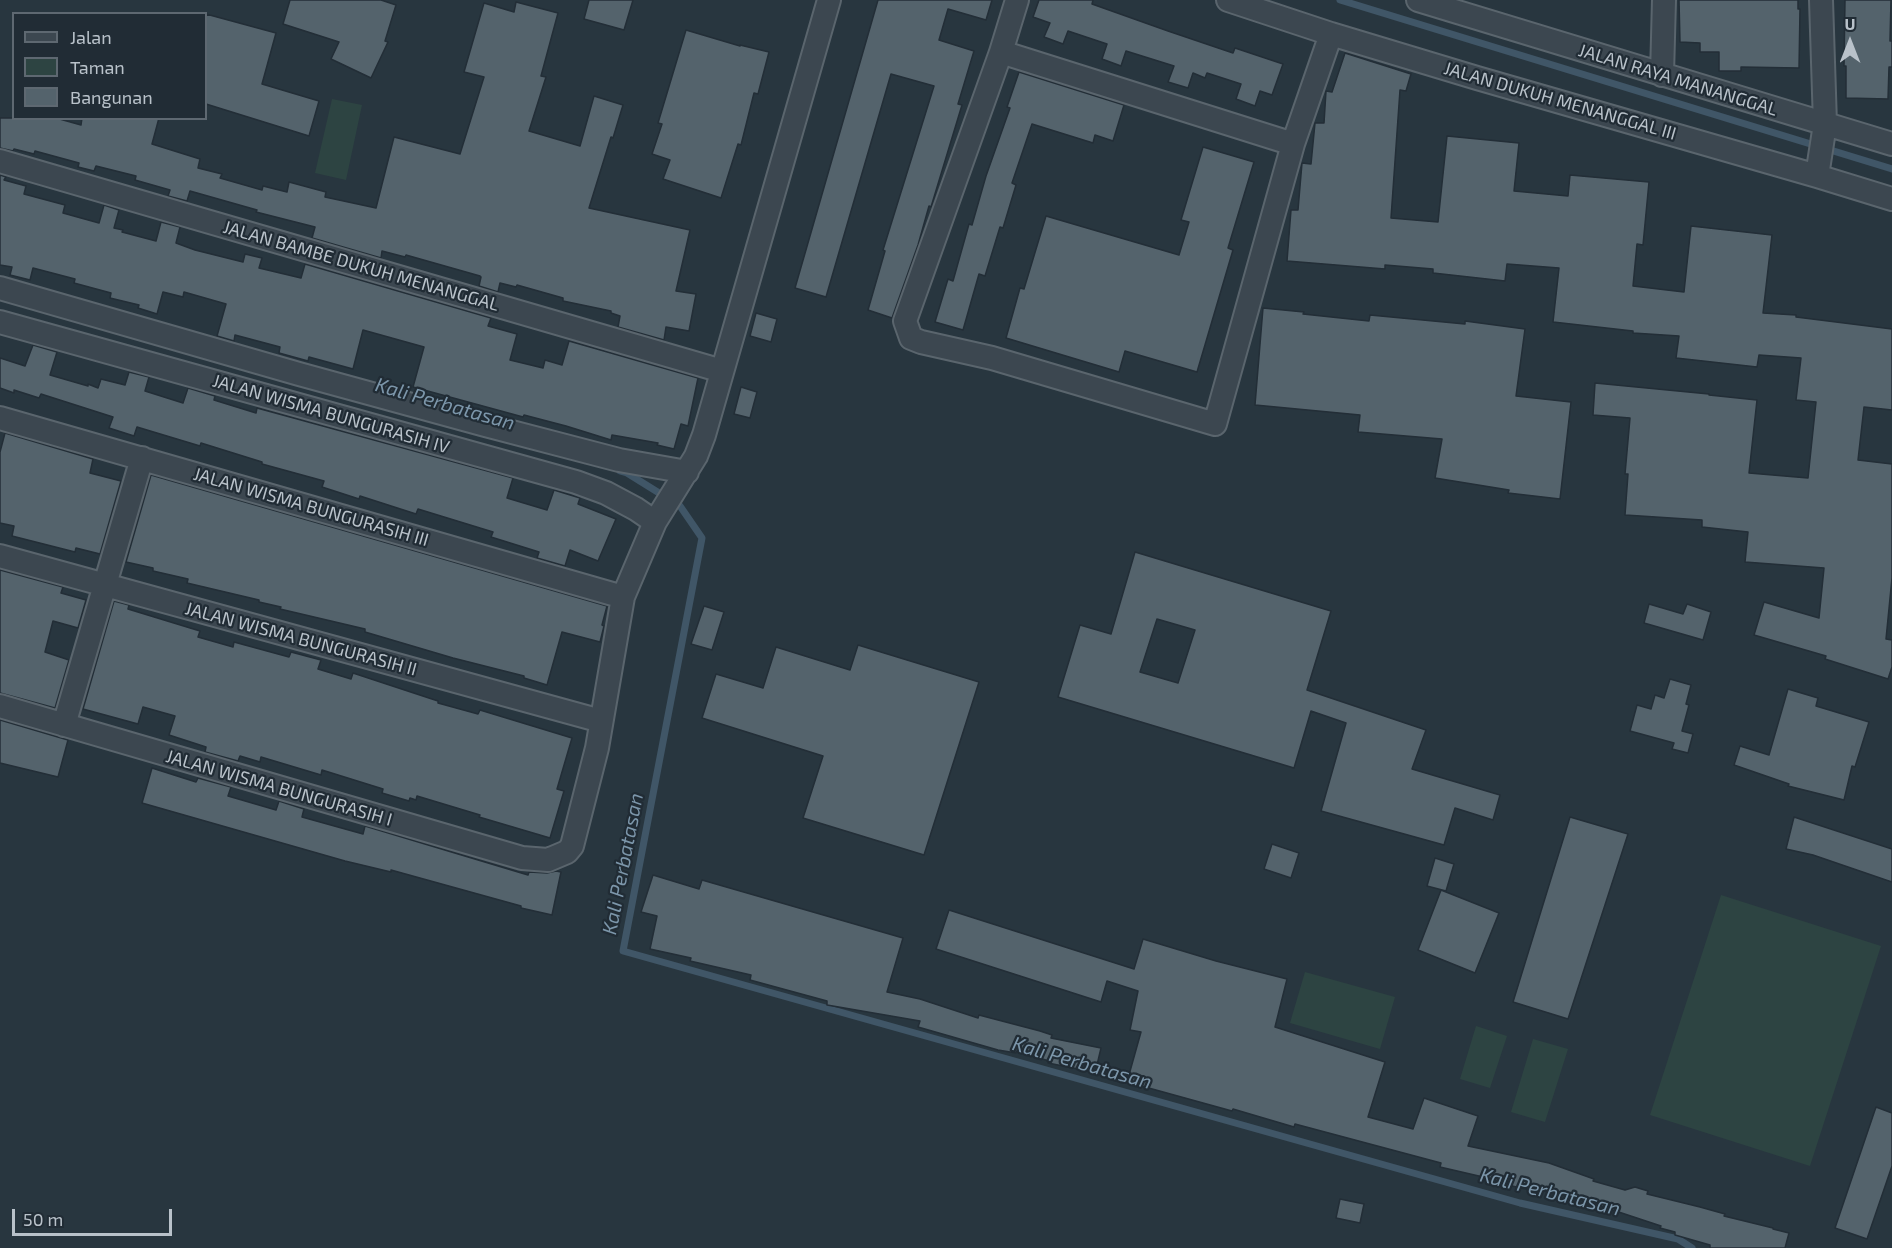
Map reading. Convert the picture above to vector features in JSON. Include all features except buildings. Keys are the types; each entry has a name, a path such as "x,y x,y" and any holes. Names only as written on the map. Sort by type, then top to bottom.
{"street":[{"path":"601,721 615,630 623,597 658,516 696,456 704,435 829,0"},
{"path":"1017,0 1001,52 905,321 911,338 992,358 1215,424 1293,144 1331,34"},
{"name":"JALAN DUKUH MENANGGAL III","path":"1228,0 1331,34 1817,173 1892,199"},
{"name":"JALAN RAYA MANANGGAL","path":"1418,0 1466,8 1662,75 1825,126 1892,144"},
{"path":"1662,75 1664,0"},
{"path":"1817,173 1825,126 1821,0"},
{"path":"1001,52 1293,144"},
{"name":"JALAN BAMBE DUKUH MENANGGAL","path":"0,161 722,371"},
{"path":"0,288 484,425 619,460 686,473"},
{"name":"JALAN WISMA BUNGURASIH IV","path":"0,322 576,482 606,493 636,509 658,516"},
{"name":"JALAN WISMA BUNGURASIH III","path":"0,418 623,597"},
{"path":"64,725 142,458"},
{"name":"JALAN WISMA BUNGURASIH II","path":"0,556 601,721"},
{"name":"JALAN WISMA BUNGURASIH I","path":"0,706 522,858 548,860 567,852 572,846 597,748 601,721"}],"green space":[{"path":"332,99 362,105 346,180 315,173"},
{"path":"1721,895 1881,946 1810,1166 1650,1115"},
{"path":"1305,972 1395,997 1380,1049 1290,1023"},
{"path":"1476,1026 1507,1036 1490,1088 1460,1079"},
{"path":"1533,1039 1568,1049 1545,1122 1511,1112"}],"waterway":[{"path":"1340,0 1892,169"},
{"name":"Kali Perbatasan","path":"620,471 680,506 702,538 623,951 1520,1203 1678,1239 1692,1248"}]}
